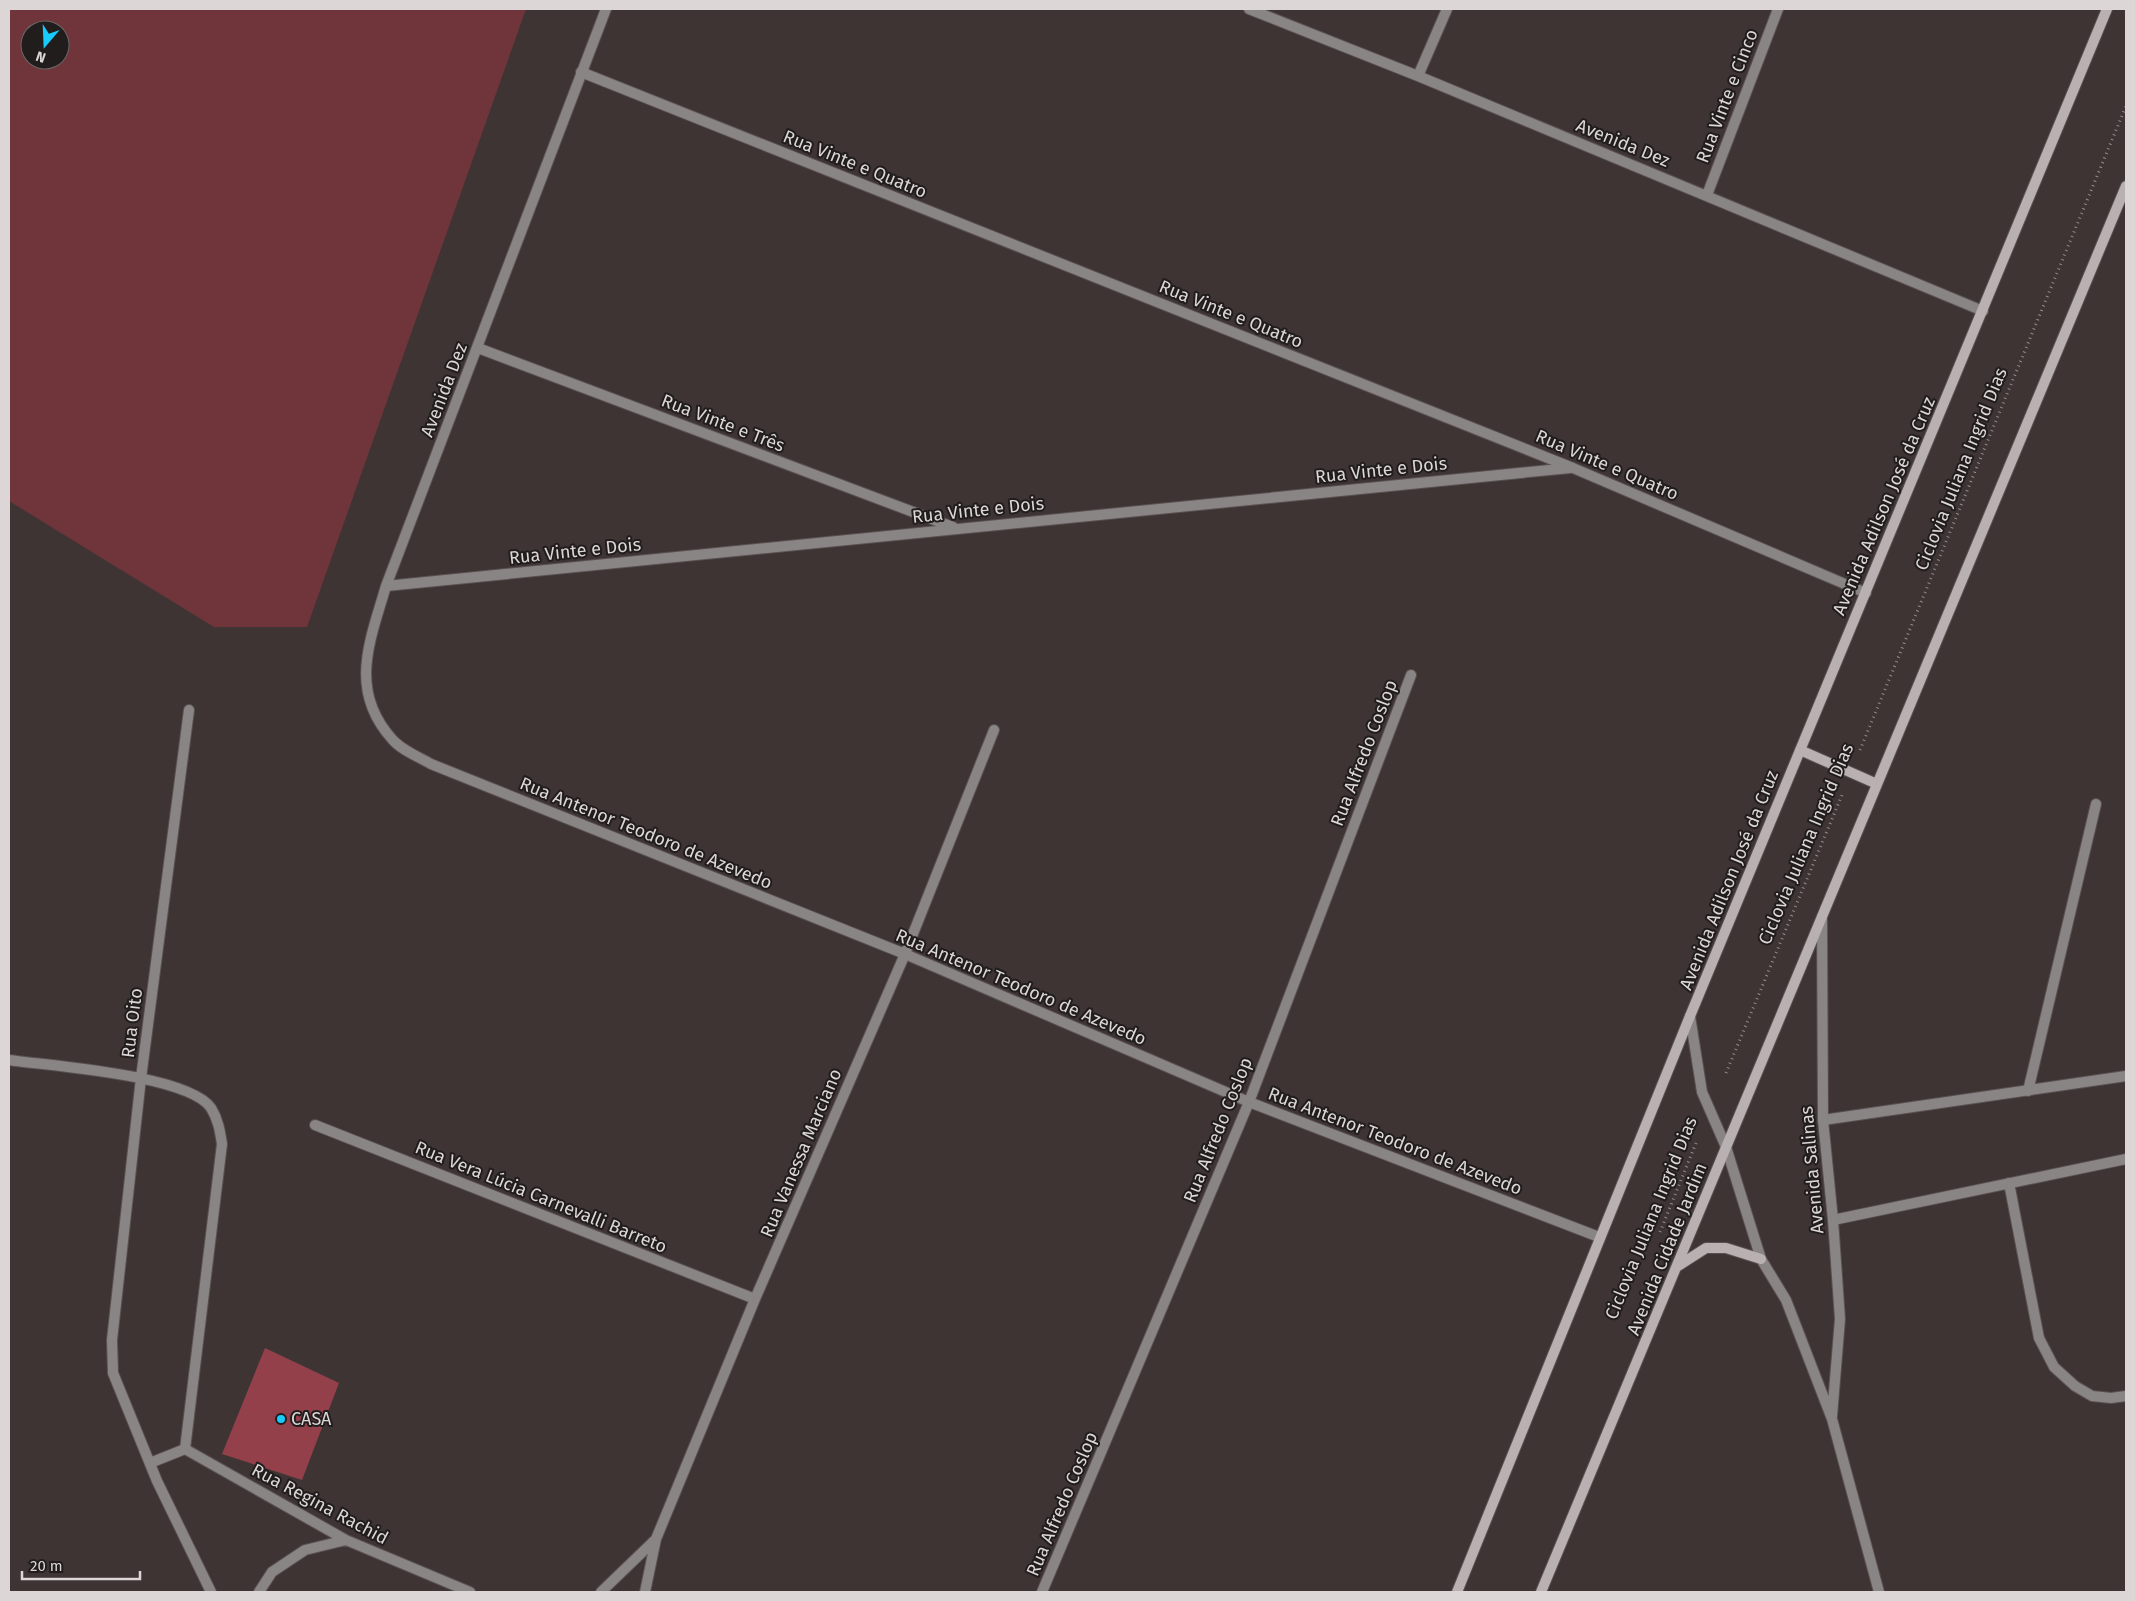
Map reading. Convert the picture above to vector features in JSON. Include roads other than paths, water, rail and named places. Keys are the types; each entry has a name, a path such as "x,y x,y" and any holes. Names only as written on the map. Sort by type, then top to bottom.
{"main road":[{"name":"Avenida Adilson José da Cruz","path":"1690,1016 2107,9"},
{"path":"1822,917 2126,186"},
{"path":"1800,750 1876,784"},
{"name":"Avenida Cidade Jardim","path":"1541,1592 1822,917"},
{"path":"1457,1592 1690,1016"},
{"path":"1678,1266 1706,1248 1726,1248 1761,1259"}],"street":[{"name":"Avenida Dez","path":"431,764 392,740 368,702 365,658 386,586 606,9"},
{"name":"Avenida Dez","path":"1249,9 1418,76 1983,311"},
{"path":"1418,76 1447,9"},
{"name":"Rua Vinte e Cinco","path":"1706,195 1778,9"},
{"name":"Rua Vinte e Quatro","path":"581,72 1573,468 1866,593"},
{"name":"Rua Vinte e Três","path":"478,348 957,528"},
{"name":"Rua Vinte e Dois","path":"386,586 1573,468"},
{"name":"Rua Alfredo Coslop","path":"1042,1592 1249,1102 1411,675"},
{"name":"Rua Oito","path":"189,710 141,1078 112,1340 113,1373 150,1463 211,1592"},
{"name":"Rua Vanessa Marciano","path":"645,1592 656,1539 755,1299 905,954 994,730"},
{"name":"Rua Antenor Teodoro de Azevedo","path":"431,764 905,954 1249,1102 1600,1238"},
{"path":"2028,1091 2096,804"},
{"name":"Avenida Salinas","path":"1822,917 1822,1120 1833,1220 1840,1319 1832,1419"},
{"name":"Avenida Salinas","path":"1690,1016 1702,1092 1726,1147 1761,1259 1786,1300 1832,1419 1879,1592"},
{"path":"9,1060 141,1078 182,1089 210,1106 219,1124 222,1144 185,1449 150,1463"},
{"path":"1822,1120 2126,1076"},
{"name":"Rua Vera Lúcia Carnevalli Barreto","path":"315,1125 755,1299"},
{"path":"1833,1220 2126,1159"},
{"path":"2010,1183 2039,1338 2054,1367 2075,1386 2092,1396 2110,1398 2126,1396"},
{"name":"Rua Regina Rachid","path":"185,1449 346,1540 470,1592"},
{"path":"601,1592 656,1539"},
{"path":"259,1592 272,1572 305,1550 346,1540"}],"place":[{"name":"CASA","path":"281,1419"}]}
